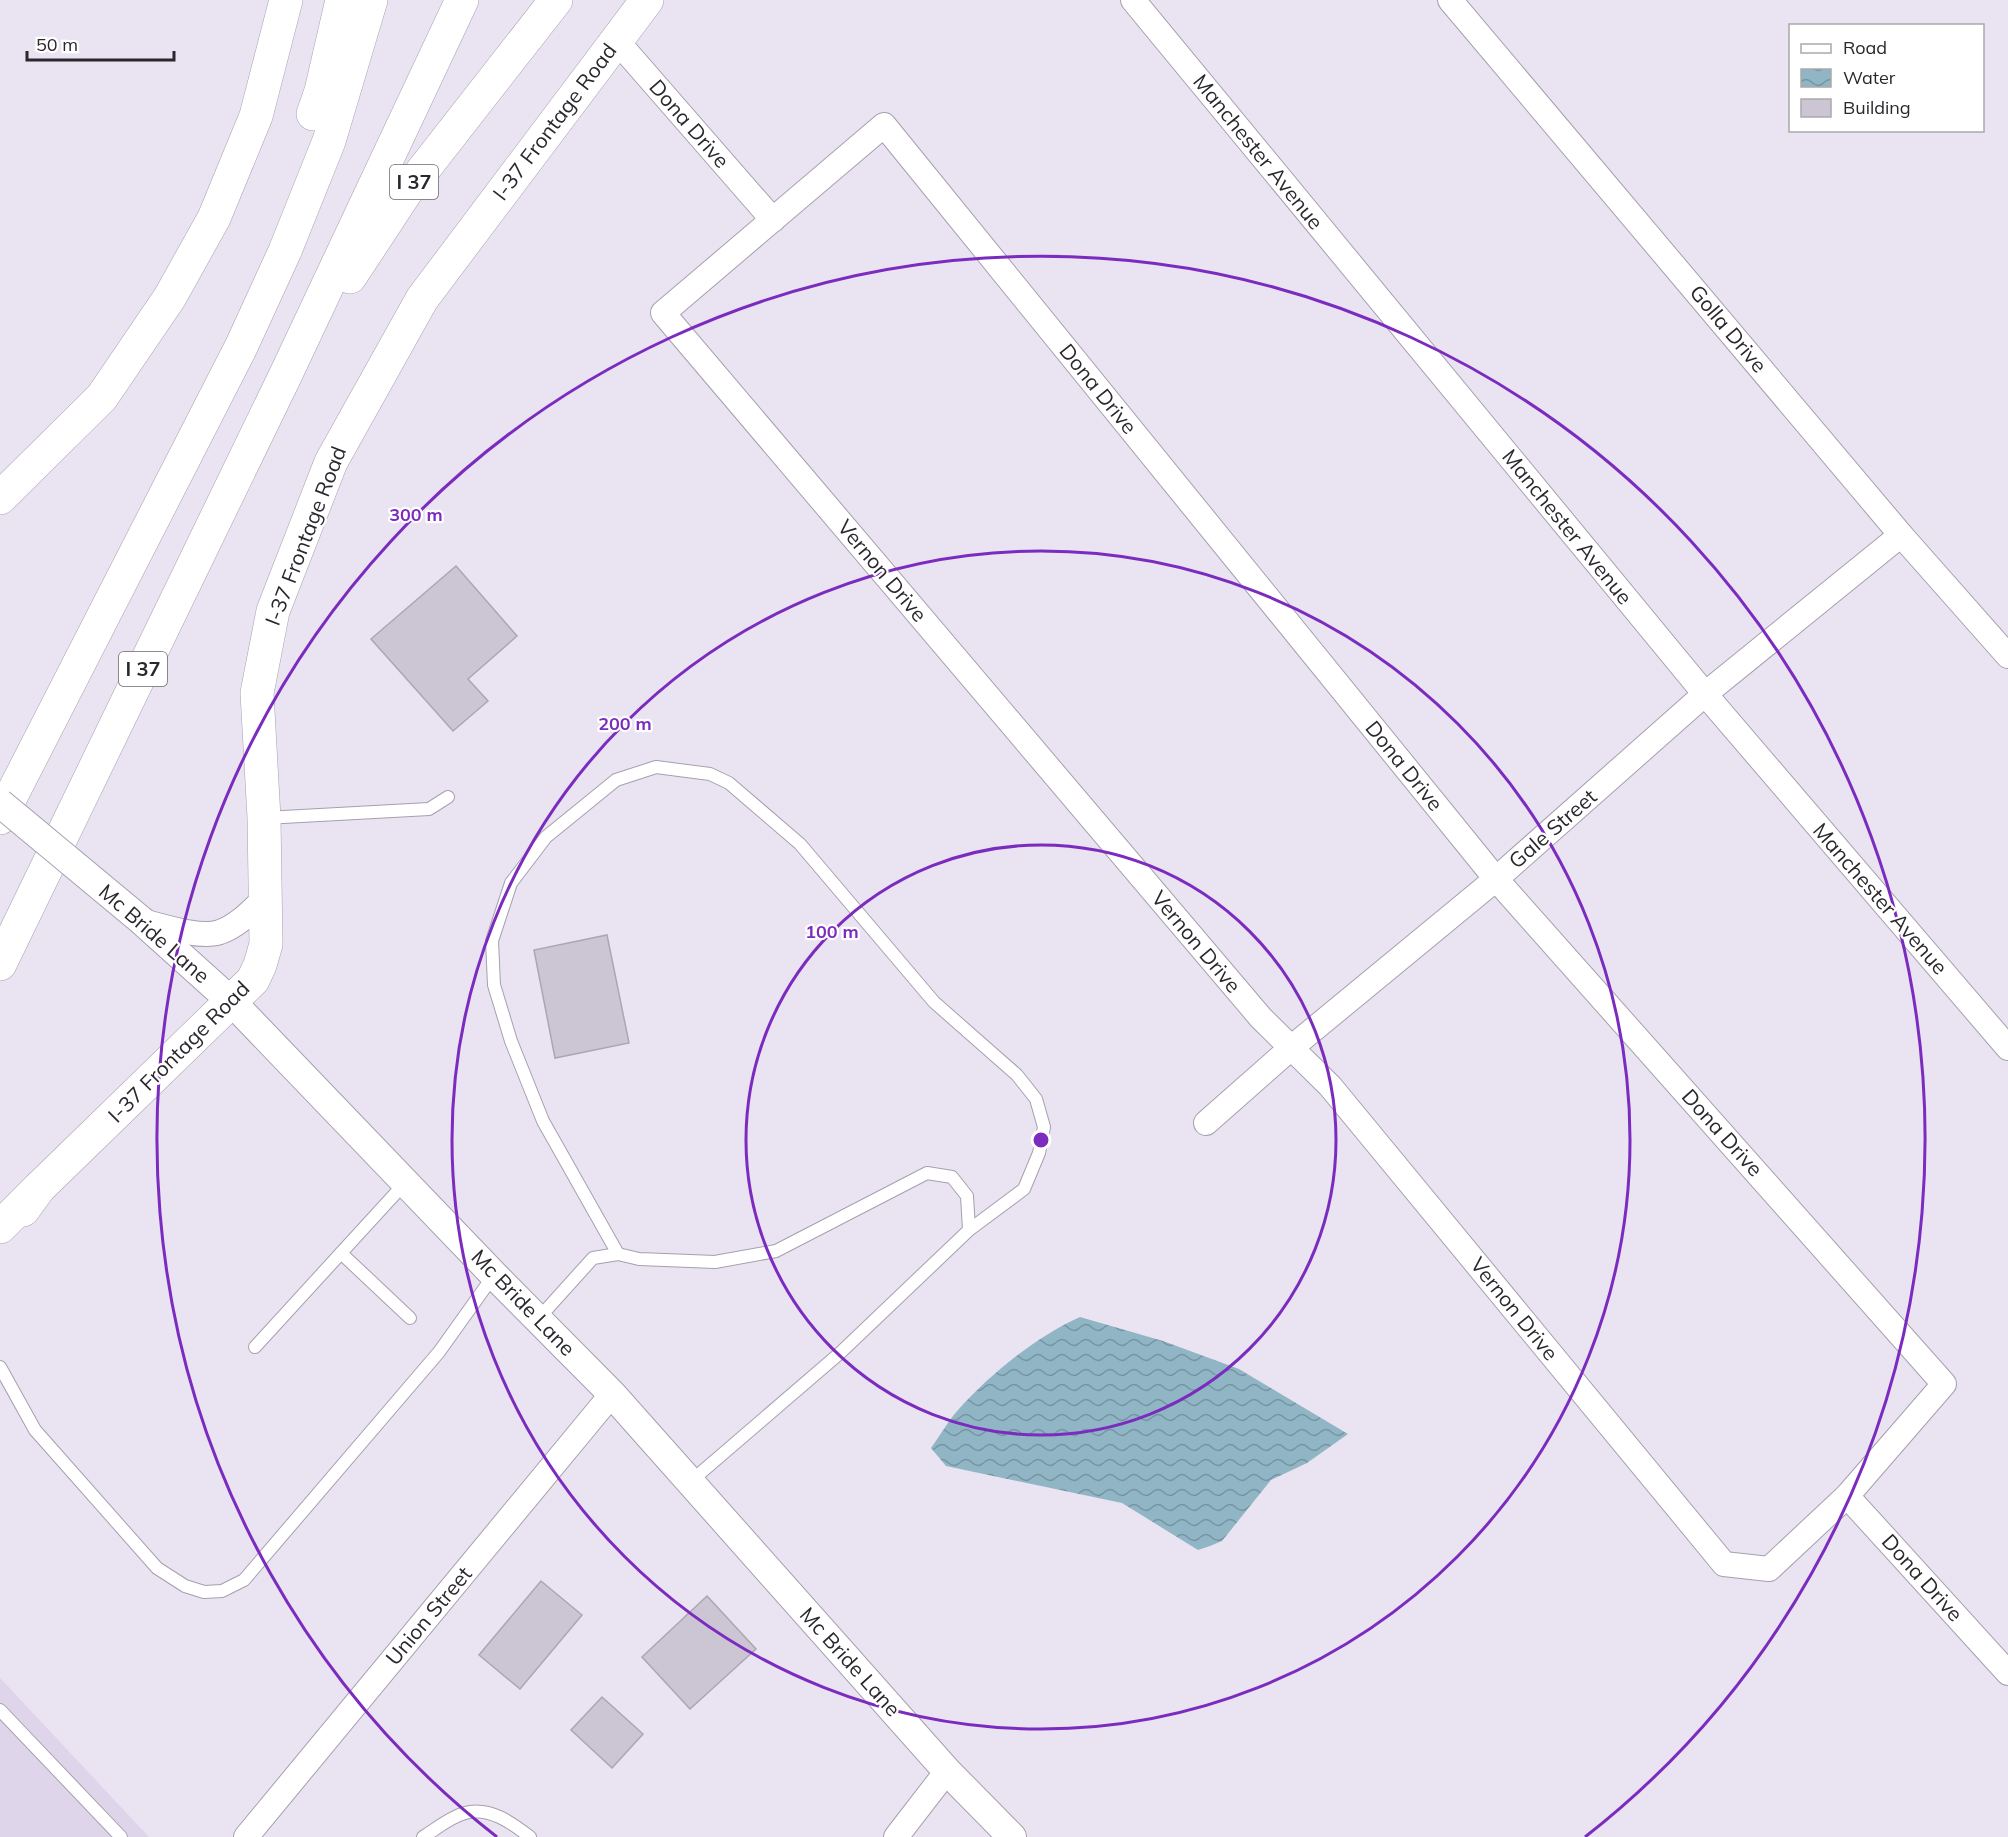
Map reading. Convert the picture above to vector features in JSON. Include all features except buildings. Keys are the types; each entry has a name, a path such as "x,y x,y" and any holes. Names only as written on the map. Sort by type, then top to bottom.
{"main road":[{"path":"1,495 102,398 170,297 214,218 255,116 286,0"},
{"path":"241,347 249,290 288,190 321,91 342,0"},
{"name":"I 37","path":"0,818 241,347 285,251 329,141 371,0"},
{"path":"286,374 462,0"},
{"name":"I 37","path":"0,964 286,374 406,192 555,0"},
{"name":"I-37 Frontage Road","path":"0,1241 39,1188 253,980 266,944 264,818 257,693 273,611 331,462 422,299 647,0"},
{"path":"0,1227 39,1188"}],"street":[{"name":"Manchester Avenue","path":"1133,0 1705,694 2008,1048"},
{"name":"Golla Drive","path":"1450,0 1901,535 2008,656"},
{"name":"Dona Drive","path":"617,41 773,220 884,125 1496,879 1944,1384 1847,1497 2008,1673"},
{"name":"Vernon Drive","path":"773,220 663,313 1261,1018 1330,1086 1724,1564 1770,1569 1847,1497"},
{"name":"Gale Street","path":"1206,1123 1291,1048 1496,879 1705,694 1901,535"},
{"name":"Mc Bride Lane","path":"0,803 141,921 232,1002 494,1275 612,1394 947,1772 1012,1837"},
{"path":"141,921 202,934 219,933 246,916 265,898"},
{"name":"Union Street","path":"246,1837 612,1394"},
{"path":"896,1837 947,1772"}],"lane":[{"path":"618,1254 543,1120 510,1041 494,985 492,941 510,883 546,837 616,780 656,767 710,774 729,783 800,844 934,1002 1017,1075 1036,1099 1044,1127 1039,1154 1024,1189 969,1230 840,1353 690,1482"},
{"path":"264,818 429,808 448,797"},
{"path":"538,1319 593,1258 618,1254 639,1259 715,1262 776,1251 927,1173 952,1177 967,1196 969,1230"},
{"path":"255,1347 405,1183"},
{"path":"341,1253 410,1318"},
{"path":"0,1367 35,1430 157,1568 185,1586 204,1592 222,1591 244,1580 439,1352 494,1275"},
{"path":"0,1710 121,1837"},
{"path":"423,1837 465,1812 488,1812 512,1823 530,1837"}],"shaded area":[{"path":"0,1678 149,1837 0,1837"}],"water":[{"path":"1080,1317 1163,1341 1239,1369 1348,1434 1307,1463 1271,1480 1222,1541 1198,1550 1122,1503 946,1466 931,1448 958,1410 984,1383 1014,1358 1047,1335"}]}
